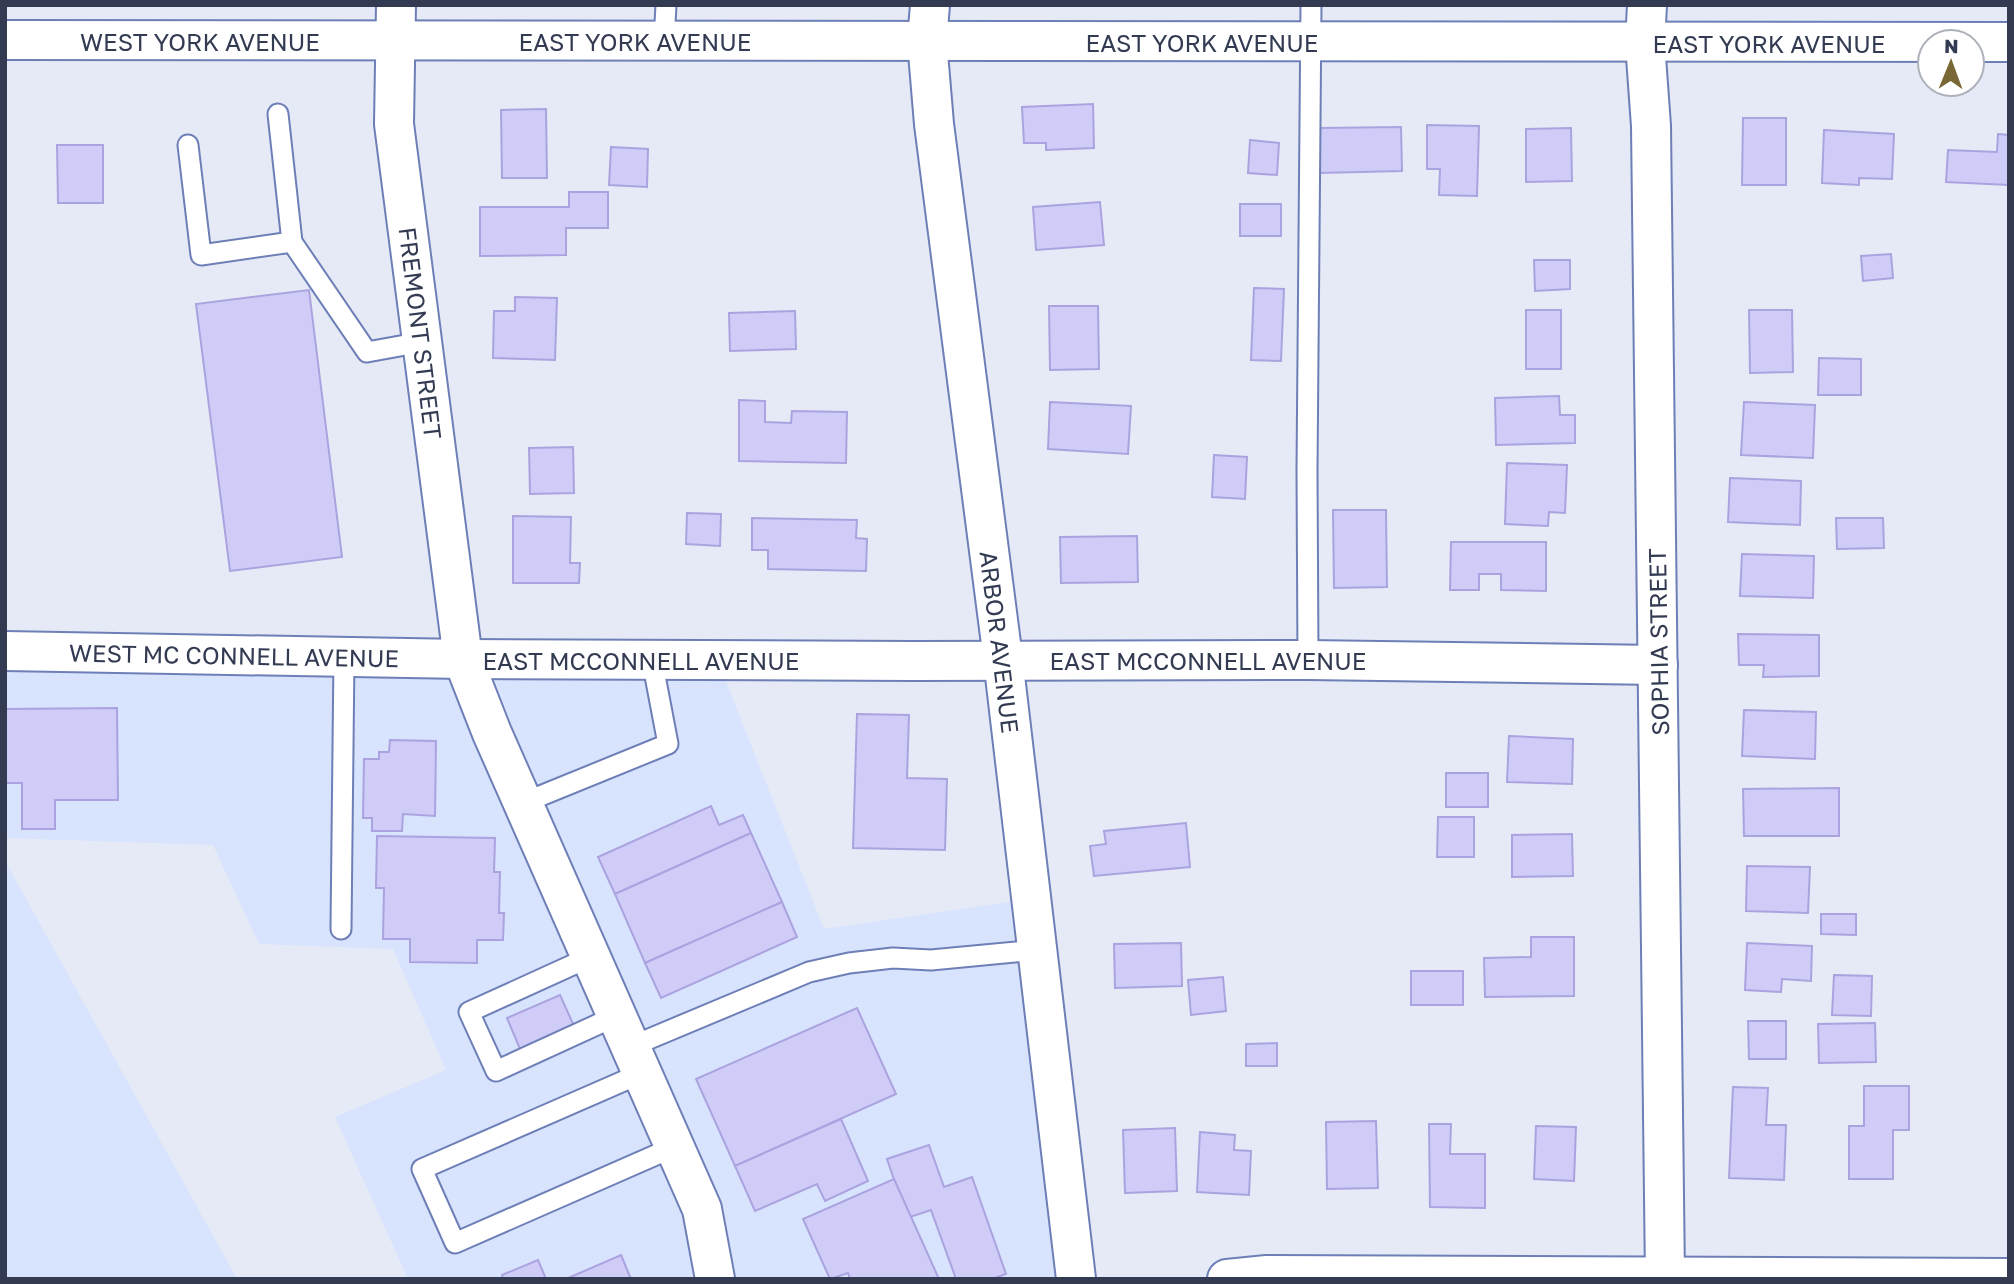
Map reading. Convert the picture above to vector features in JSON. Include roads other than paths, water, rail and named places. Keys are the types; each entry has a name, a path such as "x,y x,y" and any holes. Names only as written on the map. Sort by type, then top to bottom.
{"street":[{"name":"SOPHIA STREET","path":"1647,5 1645,43 1651,126 1665,1278"},
{"name":"EAST YORK AVENUE","path":"395,23 1310,24 1645,43 2009,42"},
{"name":"WEST YORK AVENUE","path":"5,40 395,23"},
{"name":"FREMONT STREET","path":"395,23 394,124 463,659 523,803 702,1209 715,1279"},
{"name":"ARBOR AVENUE","path":"928,23 934,124 1003,659 1076,1279"},
{"name":"WEST MC CONNELL AVENUE","path":"5,651 463,659"},
{"name":"EAST MCCONNELL AVENUE","path":"463,659 1308,660 1658,665"},
{"path":"1227,1279 1267,1275 2009,1278"}],"lane":[{"path":"1308,660 1310,24"},
{"path":"278,114 292,242 367,352 422,342"},
{"path":"188,145 201,255 292,242"},
{"path":"341,929 344,656"},
{"path":"523,803 668,744 652,660"},
{"path":"674,1147 455,1243 422,1169 629,1045 809,972 849,963 892,958 931,960 1037,950"},
{"path":"590,957 469,1012 496,1071 629,1045"}]}
